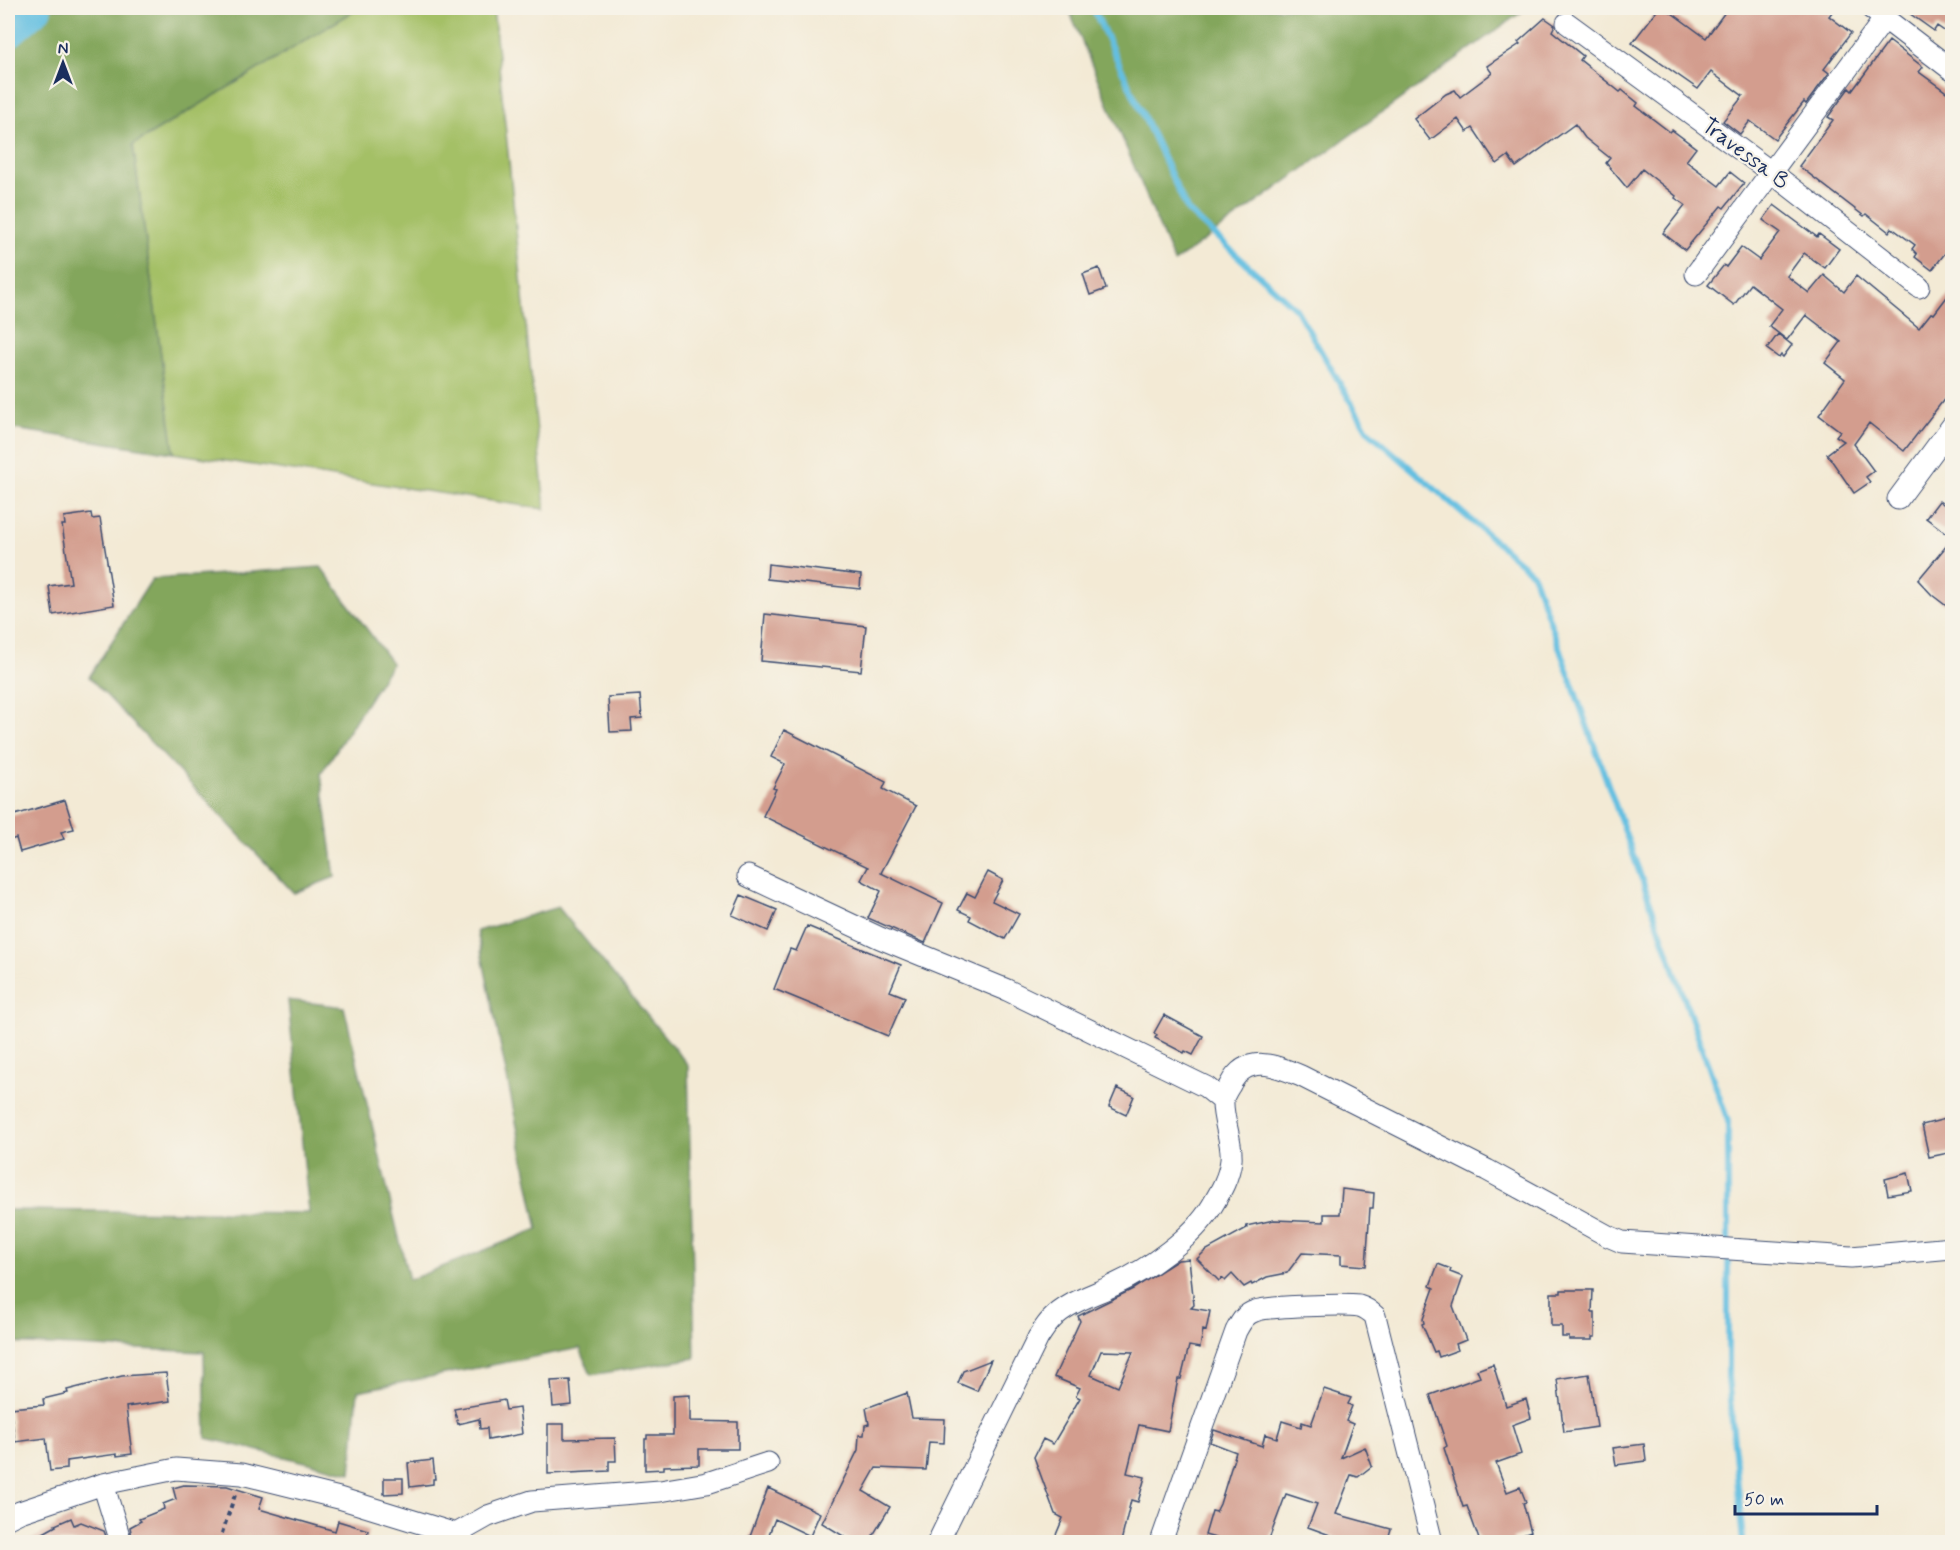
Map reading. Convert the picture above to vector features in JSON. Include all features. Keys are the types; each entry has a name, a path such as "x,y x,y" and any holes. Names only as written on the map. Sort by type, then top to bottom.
{"street":[{"path":"1696,274 1771,172 1878,13 1953,70"},
{"name":"Travessa B","path":"1567,23 1771,172 1919,287"},
{"path":"1898,499 1953,426"},
{"path":"748,876 880,938 1007,990 1206,1087 1222,1100"},
{"path":"938,1542 1038,1338 1051,1319 1065,1308 1144,1269 1176,1245 1209,1212 1224,1187 1231,1158 1222,1100 1233,1078 1242,1069 1265,1064 1277,1065 1487,1170 1622,1242 1851,1257 1953,1248"},
{"path":"1161,1542 1241,1322 1247,1315 1264,1309 1347,1305 1363,1307 1375,1316 1432,1542"},
{"path":"8,1518 103,1484 176,1469 242,1474 339,1498 458,1538 488,1516 532,1501 660,1491 707,1483 768,1463"},
{"path":"103,1484 120,1542"}],"path":[{"path":"219,1542 242,1474"}],"green space":[{"path":"8,8 359,8 133,145 174,453 8,428"},
{"path":"359,8 493,8 545,509 174,453 133,145"},
{"path":"1068,8 1527,8 1174,262"},
{"path":"321,567 392,663 321,774 335,877 294,893 89,677 152,579"},
{"path":"558,907 688,1065 695,1358 591,1375 580,1348 358,1391 351,1473 206,1438 204,1352 8,1343 8,1210 309,1213 288,1000 344,1007 409,1280 538,1229 477,931"}],"building":[{"path":"1659,8 1665,8 1706,38 1728,8 1835,8 1829,16 1851,33 1824,69 1829,73 1806,104 1804,102 1775,139 1750,121 1740,134 1723,121 1743,96 1711,72 1698,89 1632,43"},
{"path":"1902,8 1953,8 1953,37 1937,26 1934,31"},
{"path":"1545,18 1555,25 1552,31 1583,56 1580,60 1620,92 1622,90 1638,103 1636,106 1670,132 1672,130 1696,148 1686,161 1719,186 1730,172 1744,183 1724,208 1721,206 1685,250 1663,233 1685,205 1642,169 1627,188 1606,163 1610,158 1585,138 1575,124 1516,167 1508,156 1497,164 1473,128 1467,132 1458,119 1430,140 1414,119 1446,94 1455,90 1460,97 1492,73 1487,66 1520,44 1518,42"},
{"path":"1889,41 1923,67 1919,72 1953,97 1953,243 1932,270 1915,257 1917,254 1912,249 1915,245 1892,228 1889,232 1866,214 1864,216 1799,166 1833,120 1828,117 1849,88 1852,91"},
{"path":"1774,205 1817,237 1819,234 1839,249 1825,268 1804,253 1787,276 1809,293 1824,275 1844,292 1856,276 1919,328 1931,313 1934,314 1953,289 1953,388 1904,451 1869,423 1854,444 1874,471 1866,477 1870,482 1854,493 1827,454 1844,441 1836,436 1840,431 1819,415 1845,379 1825,363 1841,342 1806,315 1787,340 1769,326 1782,309 1750,284 1734,305 1708,285 1741,247 1759,260 1780,232 1763,220"},
{"path":"1099,268 1106,289 1090,295 1083,274"},
{"path":"1778,334 1792,345 1783,357 1781,355 1779,358 1767,349"},
{"path":"1939,501 1953,511 1953,538 1926,518"},
{"path":"91,513 92,519 100,518 114,605 53,615 49,586 71,583 62,525 65,525 64,517"},
{"path":"1953,538 1953,611 1932,595 1918,580"},
{"path":"768,564 861,575 860,589 767,579"},
{"path":"765,614 866,626 861,671 761,661"},
{"path":"640,695 642,718 631,719 632,731 610,732 608,697"},
{"path":"784,730 886,782 883,789 916,806 881,873 943,903 925,943 868,918 881,891 861,880 868,867 763,816 785,764 771,757"},
{"path":"65,800 74,829 61,832 64,839 20,852 16,838 8,841 8,817"},
{"path":"988,872 1003,880 992,901 1019,914 1005,939 969,920 971,916 958,910 967,893 975,897"},
{"path":"741,895 777,910 768,931 732,915"},
{"path":"807,926 901,965 890,991 905,997 888,1036 774,989 790,949 796,951"},
{"path":"1164,1015 1203,1036 1193,1055 1185,1051 1184,1053 1155,1038 1157,1035 1154,1033"},
{"path":"1117,1088 1134,1096 1126,1115 1109,1107"},
{"path":"1953,1117 1953,1152 1929,1157 1922,1125"},
{"path":"1908,1173 1912,1191 1888,1195 1885,1179"},
{"path":"1342,1189 1374,1193 1373,1208 1370,1208 1366,1266 1341,1264 1341,1255 1302,1253 1287,1273 1267,1277 1244,1287 1232,1274 1225,1281 1222,1278 1219,1281 1197,1259 1205,1251 1247,1228 1246,1226 1274,1220 1324,1222 1324,1214 1340,1214"},
{"path":"1189,1259 1194,1305 1191,1308 1210,1311 1206,1331 1203,1330 1200,1348 1189,1346 1181,1379 1178,1379 1168,1431 1139,1425 1127,1473 1145,1477 1138,1502 1131,1500 1121,1542 1053,1542 1063,1518 1055,1514 1034,1457 1043,1439 1053,1444 1080,1398 1076,1396 1080,1388 1054,1377 1080,1321 1078,1316 1133,1289 1178,1260","holes":["1101,1351 1133,1352 1118,1387 1091,1375"]},
{"path":"1438,1264 1463,1277 1453,1306 1466,1340 1456,1344 1458,1350 1439,1357 1437,1351 1434,1352 1422,1324 1434,1288 1430,1286"},
{"path":"1561,1290 1593,1290 1592,1312 1595,1312 1595,1337 1592,1337 1592,1340 1569,1340 1569,1337 1562,1337 1562,1326 1551,1326 1551,1293 1561,1293"},
{"path":"991,1360 977,1391 958,1383 963,1371"},
{"path":"1493,1364 1506,1406 1526,1399 1531,1418 1512,1425 1521,1454 1496,1463 1507,1492 1520,1487 1526,1502 1523,1503 1531,1532 1512,1539 1514,1542 1480,1542 1467,1506 1463,1507 1444,1448 1447,1446 1430,1395 1480,1377 1477,1370"},
{"path":"166,1373 170,1401 126,1407 132,1454 67,1461 67,1469 50,1471 46,1438 15,1442 10,1408 44,1405 43,1399 68,1393 67,1390 122,1376"},
{"path":"1589,1374 1597,1427 1564,1432 1557,1379"},
{"path":"570,1380 572,1405 553,1407 551,1381"},
{"path":"1324,1389 1351,1398 1348,1404 1352,1406 1346,1421 1353,1424 1341,1458 1365,1447 1372,1466 1358,1477 1351,1475 1336,1514 1391,1529 1387,1542 1336,1542 1338,1538 1308,1527 1317,1504 1286,1494 1268,1542 1229,1542 1205,1535 1212,1511 1216,1512 1220,1504 1236,1452 1210,1442 1214,1430 1262,1446 1265,1434 1277,1438 1282,1421 1301,1427 1302,1422 1311,1425"},
{"path":"907,1393 912,1418 945,1419 944,1443 929,1442 926,1470 876,1468 863,1491 890,1507 869,1542 853,1542 822,1523 858,1450 859,1435 864,1435 865,1425 869,1424 866,1408"},
{"path":"690,1395 690,1421 738,1422 738,1449 699,1449 699,1465 664,1466 664,1469 645,1470 647,1435 673,1435 673,1396"},
{"path":"504,1400 506,1410 519,1408 522,1434 488,1440 487,1428 480,1429 479,1419 458,1424 454,1409"},
{"path":"548,1424 564,1424 564,1439 615,1438 616,1461 609,1461 609,1471 548,1474"},
{"path":"1644,1444 1646,1461 1616,1465 1613,1448"},
{"path":"433,1460 435,1479 433,1479 433,1484 410,1487 408,1463"},
{"path":"384,1478 403,1478 403,1493 384,1494"},
{"path":"184,1485 227,1486 263,1497 259,1509 335,1531 338,1521 368,1530 366,1542 133,1542 130,1527 141,1521 139,1519 164,1509 163,1504 176,1499 173,1488"},
{"path":"768,1488 820,1513 810,1536 775,1519 766,1542 748,1542"},
{"path":"71,1518 74,1525 81,1522 104,1531 108,1542 27,1542 55,1525"}],"waterway":[{"path":"8,31 35,8"},
{"path":"1093,8 1188,211 1296,309 1368,431 1533,574 1728,1121 1728,1377 1743,1542"}]}
